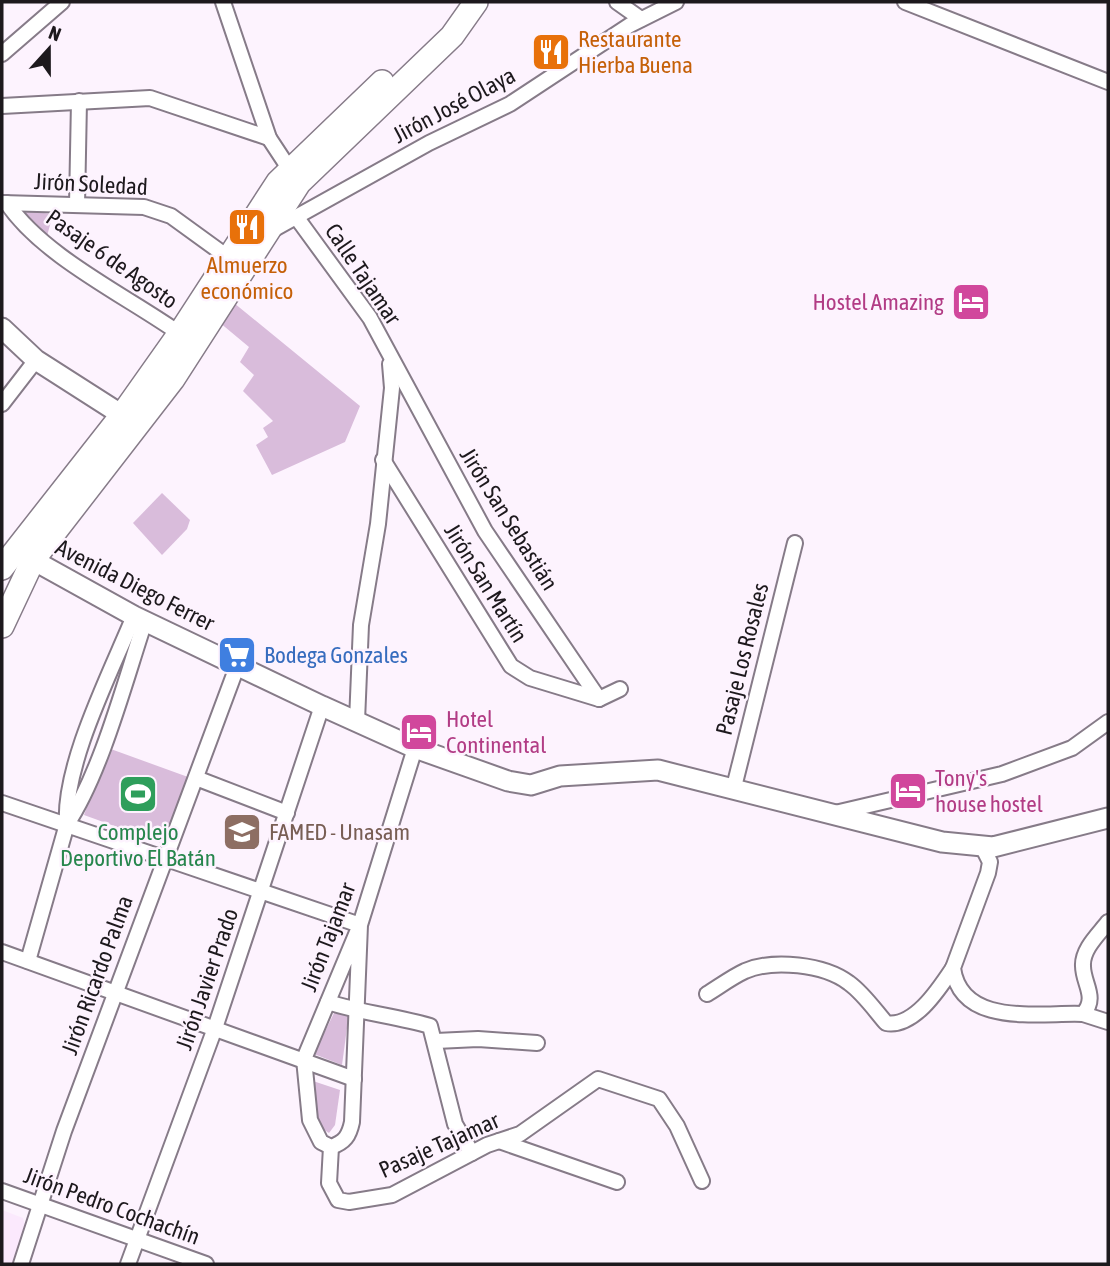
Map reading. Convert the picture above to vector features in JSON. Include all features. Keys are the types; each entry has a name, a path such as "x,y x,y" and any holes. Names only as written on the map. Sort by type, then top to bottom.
{"main road":[{"path":"2,626 12,558 129,422 188,339 294,176 417,59 458,2"},
{"path":"417,59 452,36 475,2"}],"street":[{"path":"2,54 62,2"},
{"path":"223,2 269,138 294,176"},
{"path":"617,2 641,19"},
{"name":"Jirón José Olaya","path":"258,231 298,218 429,143 510,104 641,19 676,2"},
{"path":"905,2 1108,82"},
{"path":"2,106 150,98 269,138"},
{"path":"77,205 79,101"},
{"name":"Jirón Soledad","path":"4,203 144,207 156,210 170,216 236,263"},
{"name":"Pasaje 6 de Agosto","path":"4,203 41,240 188,339"},
{"name":"Calle Tajamar","path":"298,218 370,318 389,356"},
{"path":"2,328 36,360 129,422"},
{"path":"357,721 361,625 378,524 392,388 389,356"},
{"name":"Jirón San Sebastián","path":"389,356 485,531 599,699"},
{"path":"2,404 36,360"},
{"name":"Jirón San Martín","path":"383,460 442,560 511,666 530,678 599,699"},
{"name":"Pasaje Los Rosales","path":"734,787 795,543"},
{"name":"Avenida Diego Ferrer","path":"12,558 322,706 415,748 508,782 531,785 559,776 658,770 734,787 942,842 993,847 1108,818"},
{"path":"28,961 67,824 66,805 86,734 140,618"},
{"name":"Jirón Ricardo Palma","path":"21,1264 42,1206 64,1131 238,664"},
{"path":"599,699 620,689"},
{"name":"Jirón Javier Prado","path":"128,1264 215,1027 322,706"},
{"path":"833,814 1002,774 1072,748 1108,722"},
{"name":"Jirón Tajamar","path":"326,1144 310,1120 304,1059 360,925 415,748"},
{"path":"196,778 287,813"},
{"path":"2,803 360,925 358,1012 349,1134 342,1143 326,1144"},
{"path":"708,994 744,971 758,967 782,965 808,968 842,978 886,1023 895,1024 918,1010 953,968 988,873 989,862 982,846"},
{"path":"1083,1014 1091,995 1083,966 1085,954 1108,922"},
{"path":"2,952 354,1079"},
{"path":"953,968 960,988 971,1000 990,1010 1020,1014 1083,1014 1108,1022"},
{"path":"328,1002 358,1012 390,1014 430,1026 436,1041 454,1124 472,1153"},
{"path":"436,1041 478,1039 537,1043"},
{"name":"Pasaje Tajamar","path":"326,1144 329,1183 338,1200 349,1202 392,1195 472,1153 520,1134 545,1119 598,1079 659,1099 677,1126 702,1181"},
{"path":"499,1141 617,1182"},
{"name":"Jirón Pedro Cochachín","path":"2,1191 206,1264"}],"shaded area":[{"path":"25,211 53,214 47,236 26,220"},
{"path":"234,303 360,406 345,442 272,475 256,445 268,437 263,428 273,421 243,391 254,375 240,362 249,347 219,322"},
{"path":"162,493 190,520 187,529 162,555 133,523"},
{"path":"108,748 188,777 164,844 84,815"},
{"path":"335,1011 349,1013 342,1065 314,1054"},
{"path":"313,1081 340,1090 335,1125 329,1133 318,1126"},
{"path":"2,1210 23,1218 25,1226 12,1264 2,1264"}],"place":[{"name":"Restaurante Hierba Buena","path":"551,52"},
{"name":"Almuerzo económico","path":"247,227"},
{"name":"Hostel Amazing","path":"971,302"},
{"name":"Bodega Gonzales","path":"237,655"},
{"name":"Hotel Continental","path":"419,732"},
{"name":"Tony's house hostel","path":"908,791"},
{"name":"Complejo Deportivo El Batán","path":"138,794"},
{"name":"FAMED - Unasam","path":"242,832"}]}
